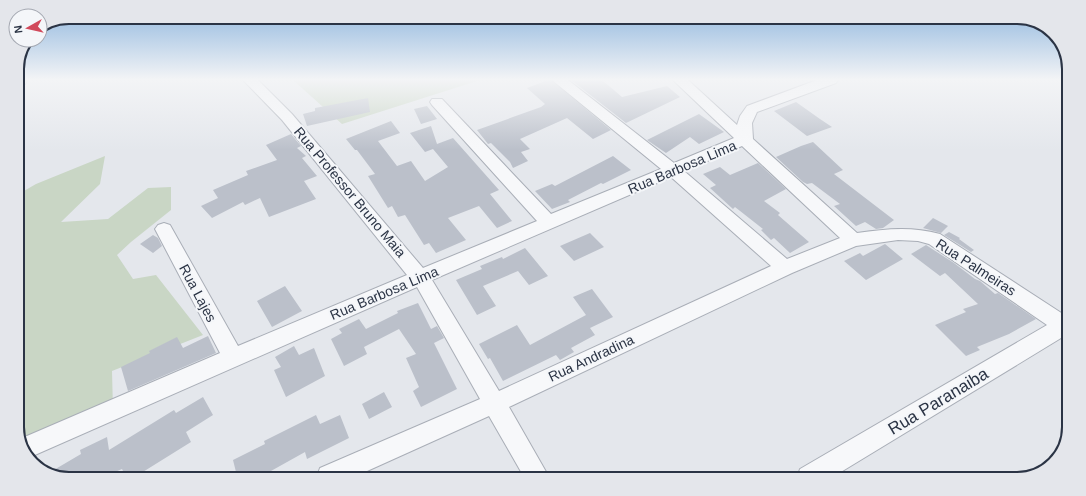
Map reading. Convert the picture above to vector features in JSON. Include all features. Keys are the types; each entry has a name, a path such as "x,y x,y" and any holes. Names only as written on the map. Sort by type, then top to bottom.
{"street":[{"name":"Rua Professor Bruno Maia","path":"274,103 288,117 421,278 533,472"},
{"path":"438,103 549,223"},
{"path":"588,103 674,171 785,268"},
{"path":"706,103 853,240"},
{"path":"745,139 744,125 746,116 752,109 768,103"},
{"name":"Rua Barbosa Lima","path":"29,447 233,357 674,171 745,139"},
{"name":"Rua Lajes","path":"164,229 233,357"},
{"name":"Rua Palmeiras","path":"853,240 898,234 918,235 934,240 956,252 1062,323"},
{"name":"Rua Andradina","path":"338,472 493,404 785,268 853,240"},
{"name":"Rua Paranaiba","path":"819,472 1062,328"}],"green space":[{"path":"319,103 407,103 342,124"},
{"path":"105,156 100,184 61,222 108,219 148,188 171,187 171,210 117,255 133,279 156,275 203,335 112,371 113,410 29,447 26,442 24,430 24,191 36,184"}],"building":[{"path":"341,103 369,103 370,112 307,126 303,114 315,111 315,108"},
{"path":"544,103 579,103 611,130 593,139 567,118 520,139 530,149 521,152 528,161 513,168 510,162 491,143 488,144 477,130 541,107 545,104"},
{"path":"601,103 667,103 626,123"},
{"path":"793,103 798,103 832,127 807,136 774,111"},
{"path":"427,106 437,119 421,124 414,109"},
{"path":"699,114 724,132 699,144 690,137 666,153 647,140"},
{"path":"391,121 400,133 378,141 397,166 411,161 425,181 448,167 433,149 425,152 410,133 431,126 437,144 453,138 499,190 490,194 512,221 497,228 479,206 448,218 466,240 436,253 429,243 424,245 405,215 398,217 392,206 388,208 368,176 375,174 357,150 355,150 346,139"},
{"path":"291,134 301,146 297,148 306,156 302,158 317,176 304,181 316,199 269,217 260,198 245,205 243,202 212,218 201,206 218,198 213,190 248,175 246,171 277,160 266,145"},
{"path":"813,142 843,170 834,174 894,220 883,228 876,229 865,222 856,226 834,206 840,204 812,183 807,184 803,182 776,157"},
{"path":"613,156 631,170 568,200 570,202 552,209 535,191 552,184 555,186"},
{"path":"758,163 786,189 764,201 780,213 778,215 809,242 790,253 774,238 771,240 761,230 763,229 735,207 733,209 710,188 716,185 703,174 720,167 730,175"},
{"path":"933,218 948,226 941,233 923,228"},
{"path":"949,232 960,238 959,239 974,250 971,252 944,235"},
{"path":"590,233 604,247 574,261 560,246"},
{"path":"153,235 158,238 162,246 153,253 140,244"},
{"path":"885,244 903,259 866,280 844,261 860,253 863,256"},
{"path":"926,245 980,281 995,294 998,293 1036,319 1009,334 977,347 980,350 966,356 935,325 966,312 963,309 978,304 945,273 940,276 911,254"},
{"path":"525,248 548,276 529,285 518,271 483,286 496,306 477,315 456,280 482,269 480,266 502,257 503,259"},
{"path":"285,286 302,311 272,327 257,301"},
{"path":"592,289 613,317 590,328 595,335 571,348 574,352 560,360 556,355 503,381 490,358 488,359 479,344 517,325 530,345 586,315 573,297"},
{"path":"418,303 431,329 437,326 444,338 434,343 457,389 421,407 413,391 419,387 406,358 416,354 399,329 364,347 367,354 344,366 331,339 342,333 339,329 359,319 366,329 398,313 397,311"},
{"path":"208,336 216,353 128,391 121,367 150,353 149,351 177,337 183,348"},
{"path":"294,346 299,355 314,348 325,376 286,397 274,370 281,367 275,357"},
{"path":"384,392 392,407 369,419 362,404"},
{"path":"203,397 213,415 186,432 191,442 143,472 124,472 122,469 115,472 69,472 54,470 81,454 80,450 107,437 109,450 174,410 176,413"},
{"path":"316,415 320,424 340,415 349,438 307,459 305,452 269,472 236,472 233,460 265,444 264,441"}]}
